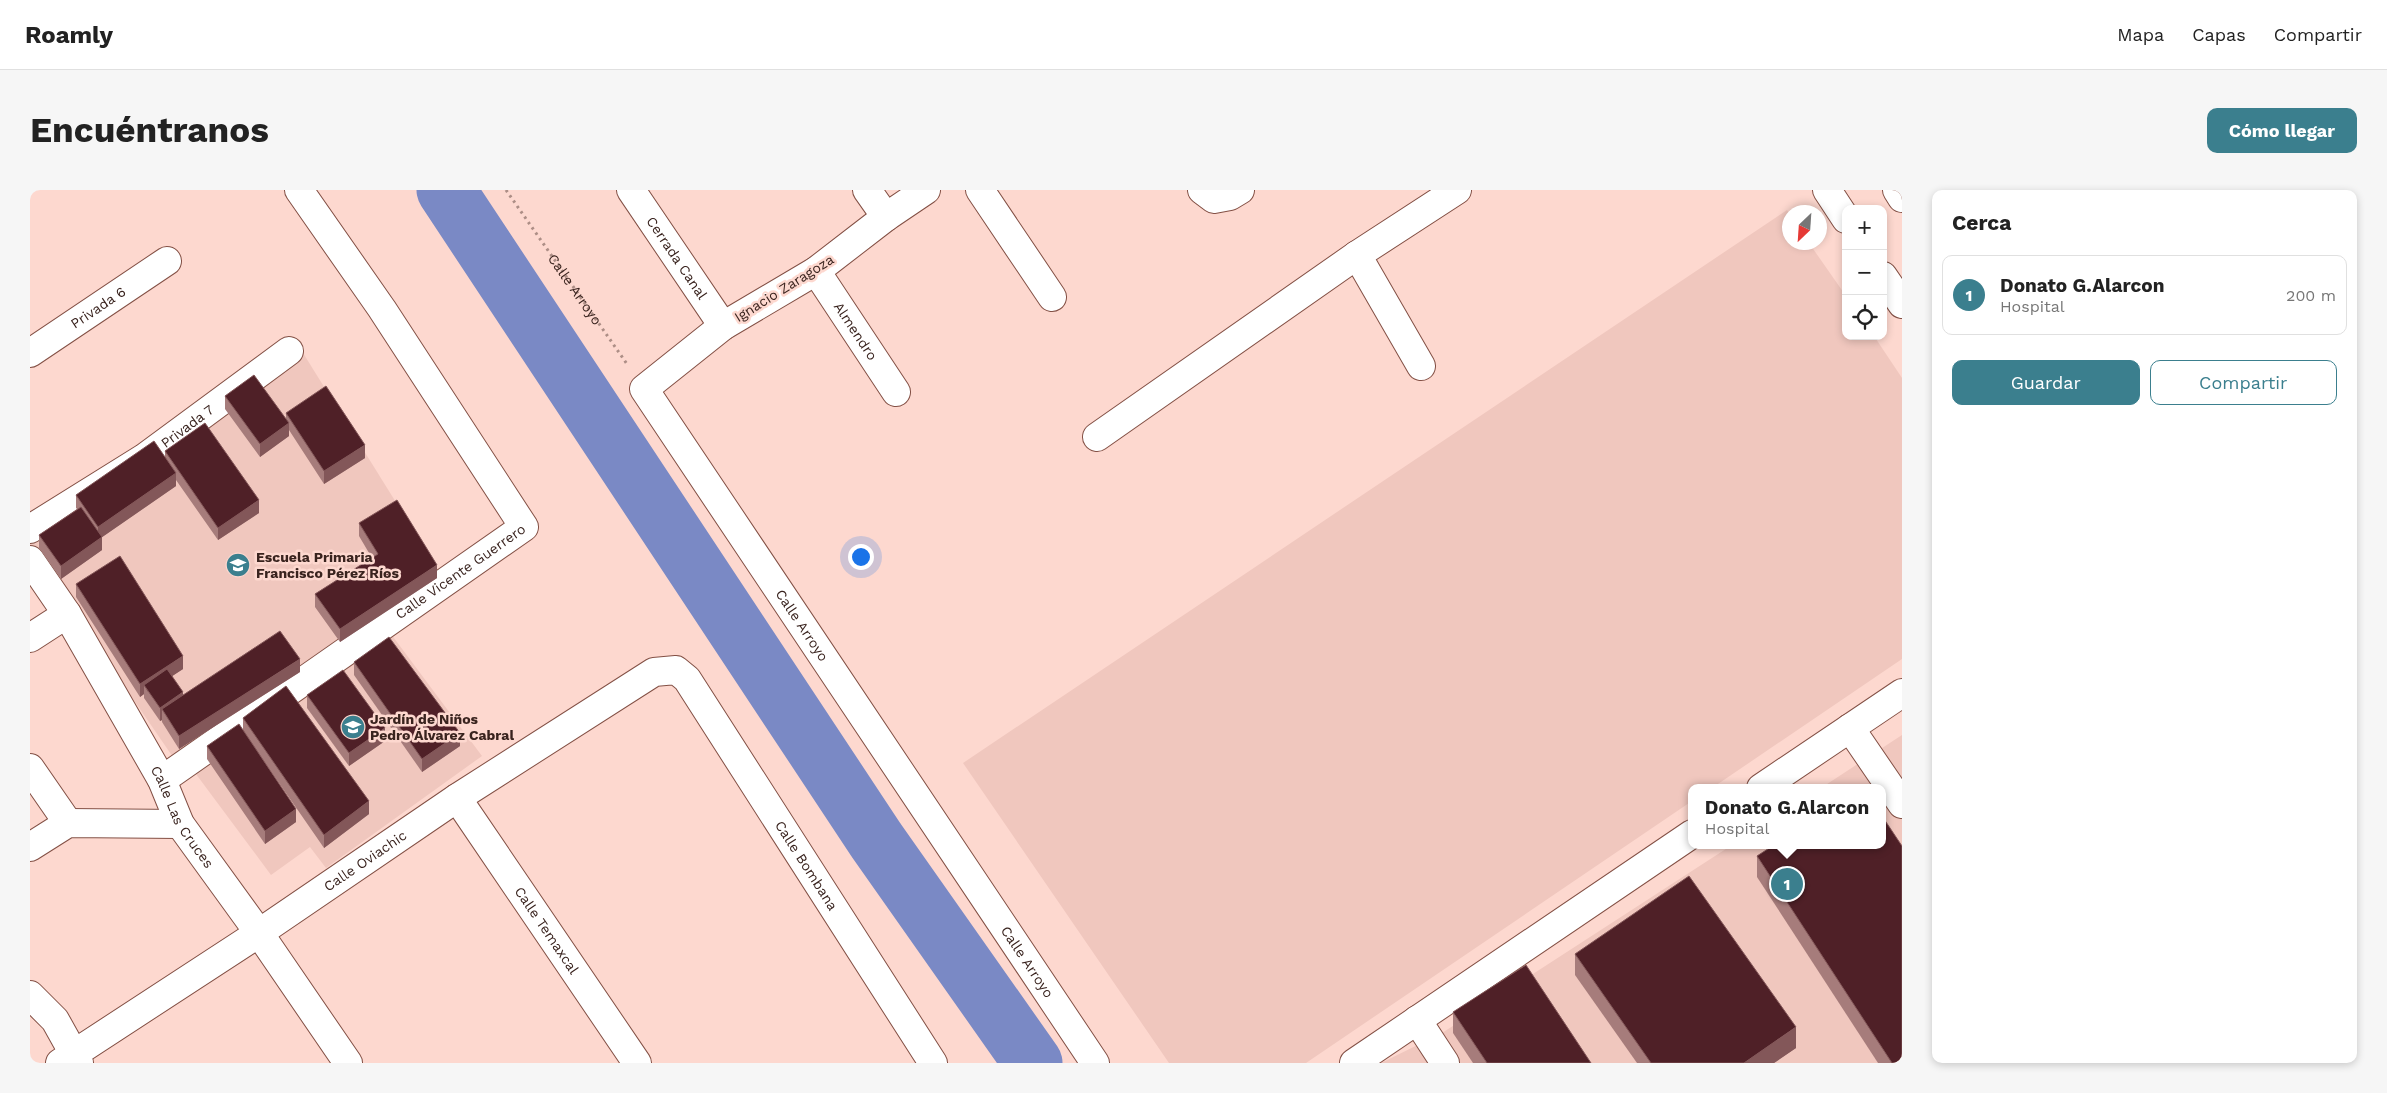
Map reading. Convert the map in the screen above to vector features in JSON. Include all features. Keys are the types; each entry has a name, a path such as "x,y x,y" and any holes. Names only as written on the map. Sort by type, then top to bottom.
{"street":[{"name":"Calle Vicente Guerrero","path":"162,780 524,527 382,309 299,190"},
{"name":"Cerrada Canal","path":"631,190 723,326"},
{"path":"867,190 886,217"},
{"name":"Ignacio Zaragoza","path":"644,389 723,326 816,271 886,217 926,190"},
{"path":"980,190 1052,297"},
{"path":"1202,190 1214,199 1230,196 1240,190"},
{"path":"1097,437 1357,255 1457,190"},
{"path":"1827,190 1842,212"},
{"path":"1897,190 1902,198"},
{"path":"1357,255 1421,366"},
{"name":"Privada 6","path":"30,353 168,261"},
{"name":"Almendro","path":"816,271 896,392"},
{"path":"1891,276 1902,304"},
{"name":"Privada 7","path":"30,529 144,458 289,350"},
{"name":"Calle Arroyo","path":"644,389 1095,1063"},
{"name":"Calle Las Cruces","path":"30,560 67,614 162,780 180,824 259,933 348,1063"},
{"path":"30,638 67,614"},
{"name":"Calle Oviachic","path":"71,1060 457,798 654,672 676,670"},
{"name":"Calle Bombana","path":"676,670 687,680 933,1063"},
{"path":"1767,784 1902,693"},
{"path":"1850,728 1902,804"},
{"path":"30,768 68,823"},
{"name":"Calle Temaxcal","path":"457,798 637,1063"},
{"path":"30,847 68,823 180,824"},
{"path":"1355,1063 1688,837"},
{"path":"30,995 54,1020 71,1060"},
{"path":"1417,1020 1445,1063"}],"path":[{"name":"Calle Arroyo","path":"506,190 644,389"}],"shaded area":[{"path":"1782,213 1782,250 1814,250 1842,290 1842,340 1877,340 1902,378 1902,659 1718,784 1688,784 1688,804 1306,1063 1169,1063 963,763"},
{"name":"Escuela Primaria Francisco Pérez Ríos","path":"303,353 445,581 175,760 30,549 30,537"},
{"name":"Jardín de Niños Pedro Álvarez Cabral","path":"388,630 482,756 326,868 310,847 271,875 190,766"},
{"path":"1902,735 1902,1063 1381,1063 1442,1033 1726,849 1886,849 1886,784 1827,784"}],"building":[{"path":"254,375 289,423 260,444 225,396"},
{"path":"326,386 365,445 324,471 286,413"},
{"path":"205,423 259,500 218,528 165,451"},
{"path":"154,441 176,473 98,527 76,495"},
{"path":"397,500 437,565 340,629 315,594 378,554 359,523"},
{"path":"81,507 102,537 61,566 39,535"},
{"path":"120,556 183,656 140,684 76,584"},
{"path":"280,631 300,659 179,736 162,709"},
{"path":"389,637 460,733 422,759 354,662"},
{"path":"167,669 183,692 160,708 144,685"},
{"path":"343,670 385,728 349,753 307,695"},
{"path":"286,686 369,801 324,835 243,718"},
{"path":"239,724 296,809 265,831 207,746"},
{"path":"1886,822 1902,846 1902,1063 1892,1063 1757,856 1768,849 1886,849"},
{"path":"1689,876 1796,1027 1744,1063 1651,1063 1575,954"},
{"path":"1526,965 1591,1063 1487,1063 1453,1012"}],"waterway":[{"path":"446,190 876,840 1033,1063"}],"place":[{"name":"Escuela Primaria Francisco Pérez Ríos","path":"238,565"},
{"name":"Jardín de Niños Pedro Álvarez Cabral","path":"353,727"},
{"name":"Donato G.Alarcon","path":"1787,884"}]}
